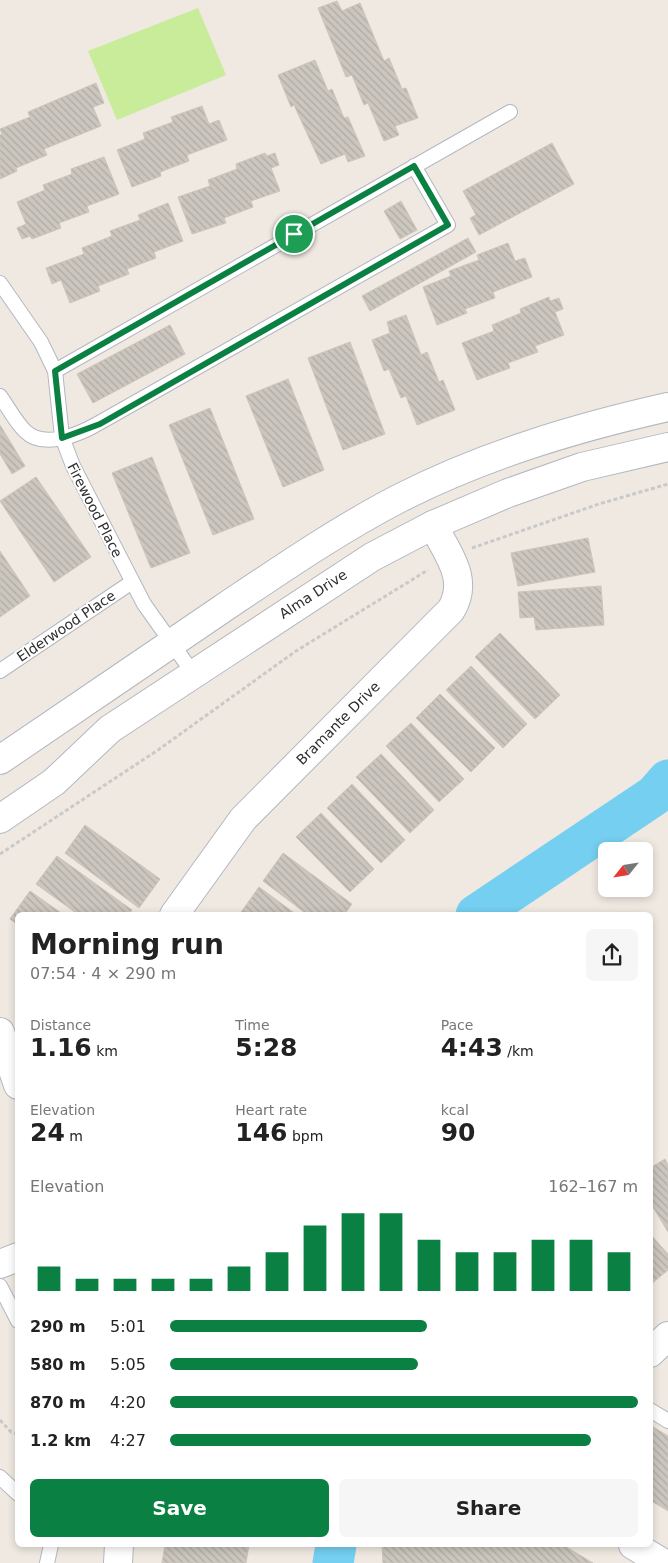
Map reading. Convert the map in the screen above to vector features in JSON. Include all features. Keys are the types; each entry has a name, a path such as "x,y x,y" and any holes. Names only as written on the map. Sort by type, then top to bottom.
{"main road":[{"path":"0,760 313,548 409,494 494,457 544,439 613,420 668,408"},
{"name":"Alma Drive","path":"0,819 54,782 110,729 342,574 433,525 545,479 621,457 668,447"},
{"name":"Bramante Drive","path":"176,912 243,819 451,610 458,600 460,589 458,577 433,525"},
{"path":"0,1032 15,1076"},
{"path":"0,1264 15,1258"},
{"path":"653,1350 668,1336"},
{"path":"118,1563 119,1547"},
{"path":"636,1547 663,1563"}],"lane":[{"path":"55,371 510,112"},
{"path":"0,396 19,424 32,437 47,440 62,438 100,424 448,225 414,166"},
{"name":"Firewood Place","path":"0,283 41,342 55,371 62,438 73,466 144,604 193,673"},
{"name":"Elderwood Place","path":"0,671 132,582"},
{"path":"0,1286 15,1315"},
{"path":"653,1412 668,1421"},
{"path":"0,1477 15,1491"},
{"path":"47,1563 51,1547"}],"path":[{"path":"0,854 158,750 296,651 450,558 599,504 668,484"},
{"path":"0,1420 11,1432 15,1433"}],"green space":[{"path":"198,8 226,75 117,120 88,51"}],"building":[{"path":"337,1 342,11 360,3 384,61 389,58 402,89 406,88 418,118 395,126 399,135 384,141 368,103 364,105 352,75 346,77 318,8"},
{"path":"315,60 328,91 332,89 344,118 348,117 365,156 348,162 345,154 321,164 294,105 291,107 278,75"},
{"path":"96,83 104,103 93,107 101,126 44,149 47,155 16,168 17,171 0,179 0,135 2,134 0,129 30,117 28,112"},
{"path":"202,106 209,124 219,120 227,140 187,155 189,161 160,172 161,176 132,187 117,150 145,139 143,133 173,122 171,117"},
{"path":"552,143 574,184 479,235 470,218 476,215 463,191"},
{"path":"265,153 267,156 275,153 279,165 271,168 280,191 251,201 253,207 224,218 226,223 192,234 178,197 210,186 208,180 237,169 236,164"},
{"path":"104,157 119,194 87,206 89,212 59,223 61,228 32,239 30,236 22,239 17,228 26,224 17,202 45,190 43,185 72,174 71,169"},
{"path":"401,201 417,230 400,239 384,211"},
{"path":"168,203 183,241 154,252 156,258 127,269 129,274 98,286 100,291 70,303 61,280 52,284 46,268 84,254 82,248 112,236 110,231 140,220 138,215"},
{"path":"468,238 476,252 370,311 362,296"},
{"path":"508,243 515,261 525,258 532,277 493,292 495,298 465,309 467,313 437,325 423,287 451,276 449,271 479,260 477,255"},
{"path":"549,297 550,301 559,298 563,309 555,312 564,335 535,346 538,352 508,363 510,368 477,380 462,343 494,331 492,325 521,313 520,309"},
{"path":"406,315 421,355 427,352 439,382 443,380 455,410 417,425 406,396 401,398 389,369 384,371 372,340 390,333 387,322"},
{"path":"170,325 185,354 93,403 77,374"},
{"path":"350,342 385,434 343,450 308,358"},
{"path":"288,379 324,470 283,487 246,396"},
{"path":"210,408 254,519 213,535 169,425"},
{"path":"0,425 25,466 12,474 0,454"},
{"path":"152,457 190,553 151,568 112,473"},
{"path":"36,477 91,557 54,582 0,501"},
{"path":"588,538 595,572 518,586 511,553"},
{"path":"0,551 30,596 0,617"},
{"path":"601,586 604,625 536,630 534,617 520,618 518,592"},
{"path":"500,633 560,695 535,719 475,657"},
{"path":"471,666 527,724 503,748 446,690"},
{"path":"440,694 495,748 471,772 416,718"},
{"path":"411,723 464,779 439,802 386,746"},
{"path":"381,754 434,810 410,833 356,777"},
{"path":"352,784 405,840 381,863 327,808"},
{"path":"321,813 374,869 350,892 296,837"},
{"path":"85,825 160,879 139,908 65,853"},
{"path":"283,853 352,904 346,912 304,912 263,881"},
{"path":"57,856 132,910 130,912 75,912 36,884"},
{"path":"259,887 293,912 241,912"},
{"path":"30,891 60,912 15,912"},
{"path":"15,912 15,923 10,919"},
{"path":"665,1159 668,1165 668,1232 653,1207 653,1166"},
{"path":"653,1237 668,1254 668,1270 653,1282"},
{"path":"653,1427 668,1436 668,1511 653,1502"},
{"path":"165,1547 249,1547 246,1563 162,1563"},
{"path":"382,1547 566,1547 593,1563 383,1563"}],"waterway":[{"path":"480,912 655,795 668,780"},
{"path":"333,1563 336,1547"}],"route":[{"path":"414,166 448,225 100,424 62,438 55,371 294,234 414,166"}]}
